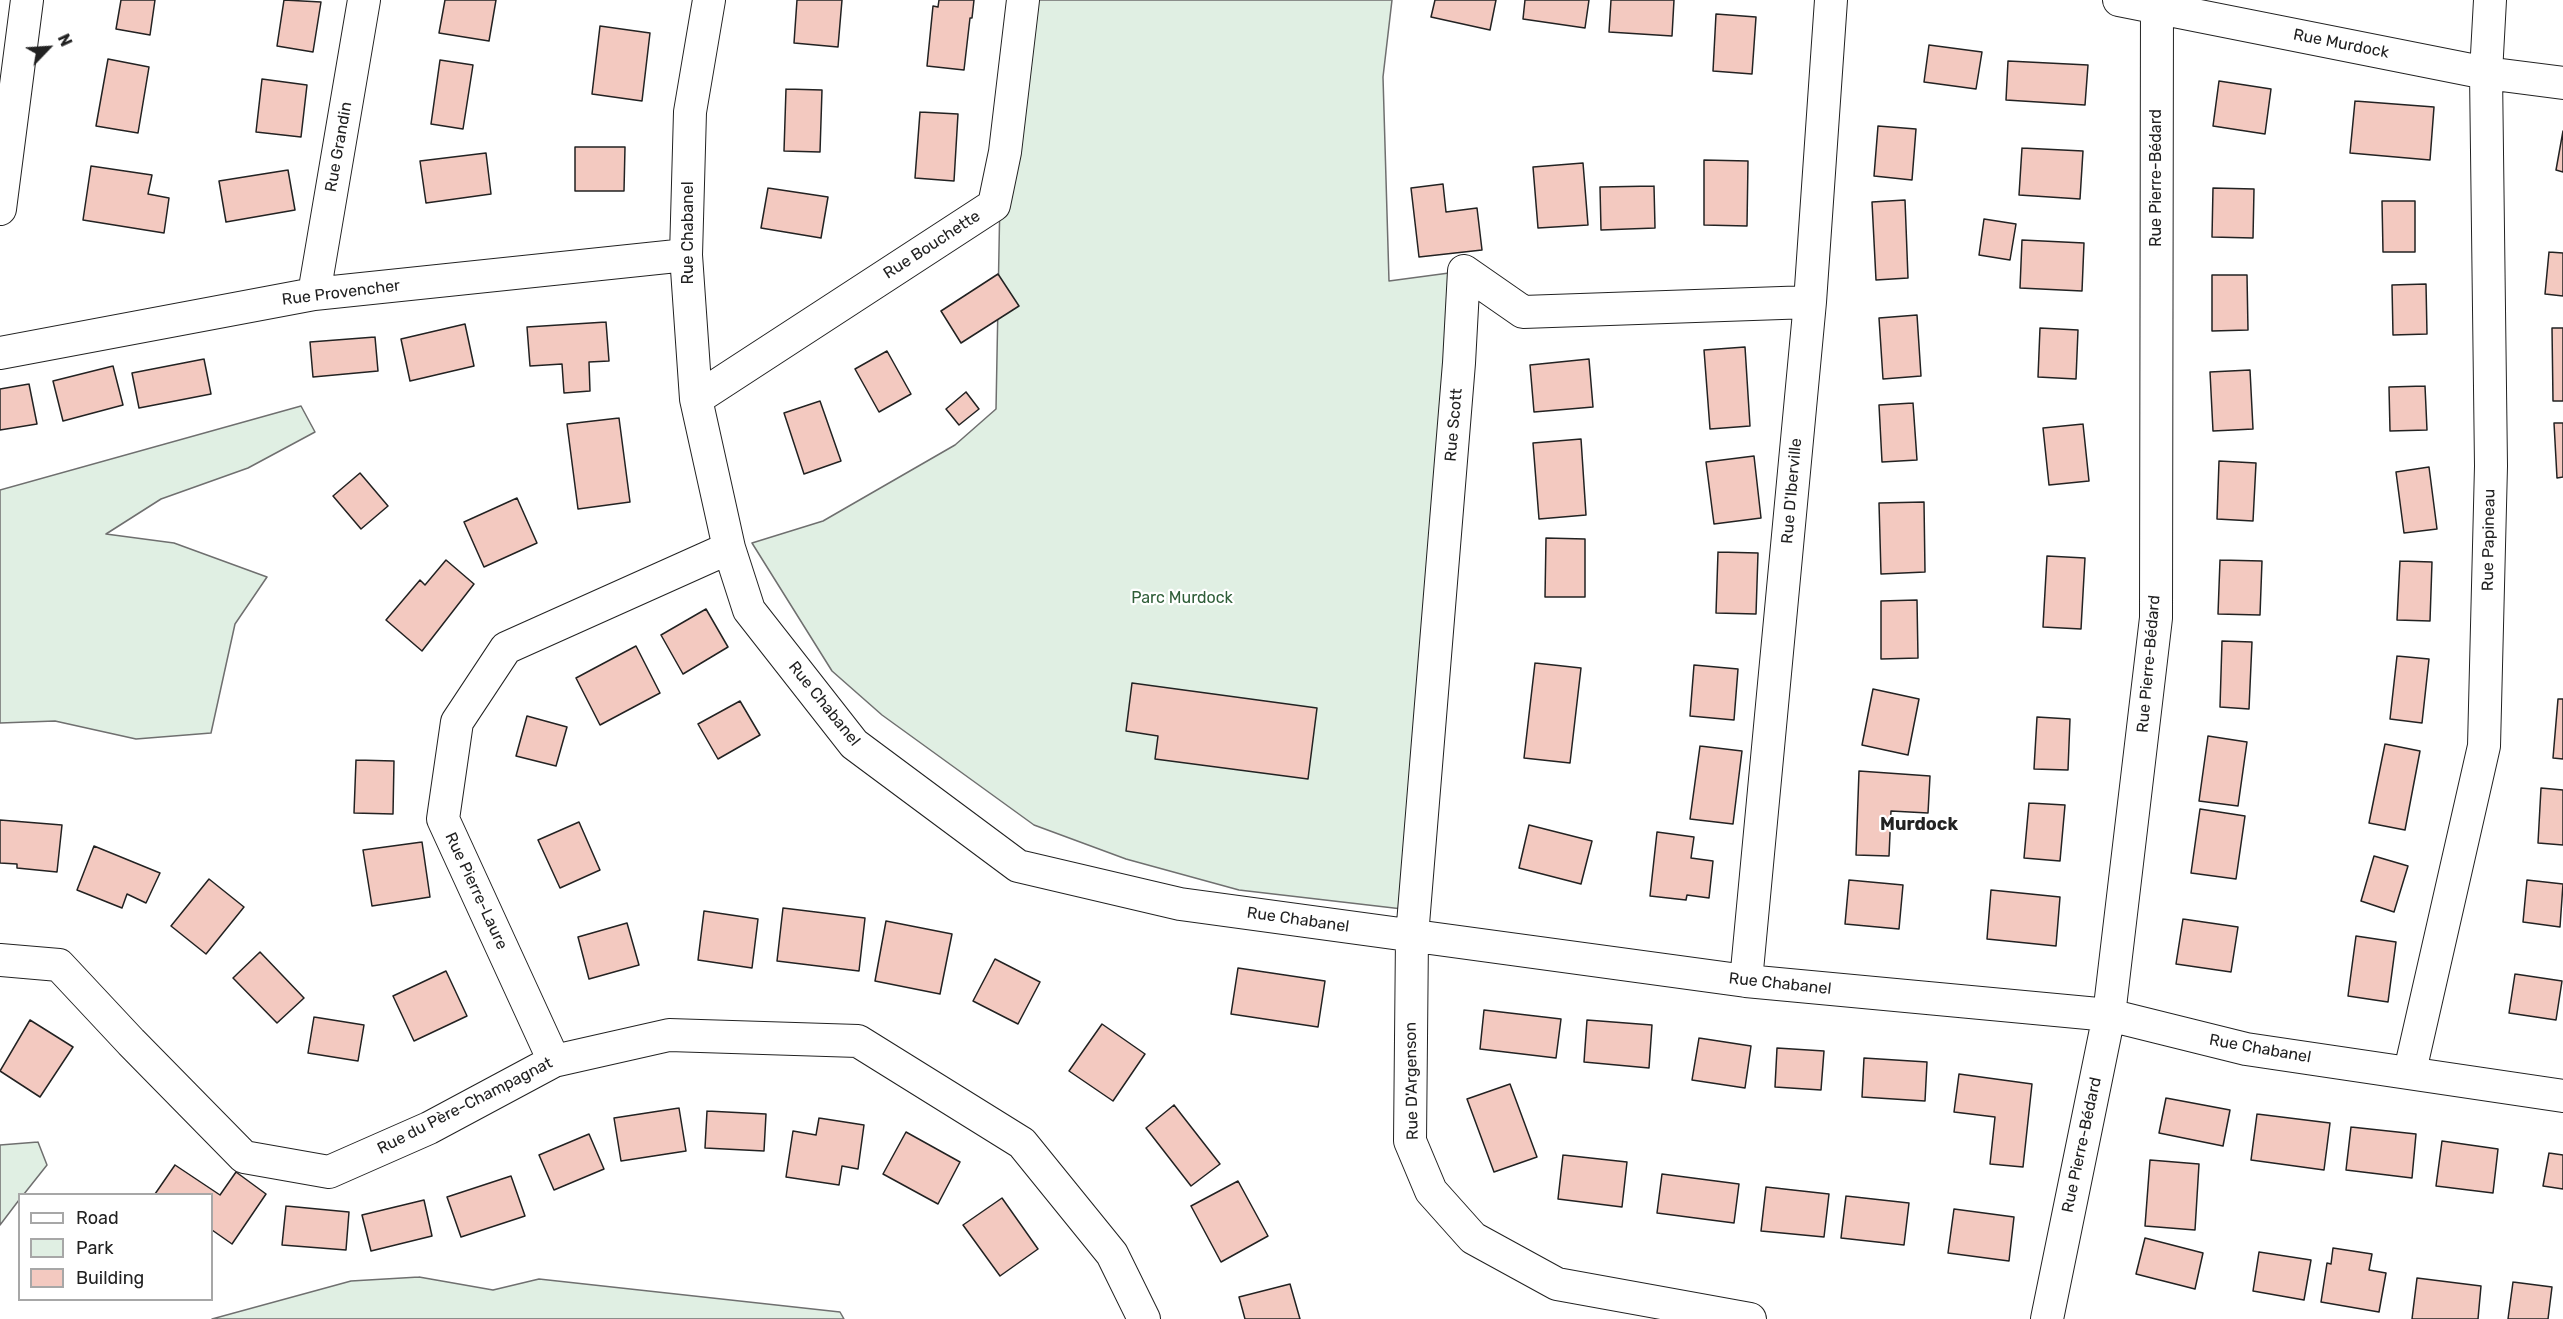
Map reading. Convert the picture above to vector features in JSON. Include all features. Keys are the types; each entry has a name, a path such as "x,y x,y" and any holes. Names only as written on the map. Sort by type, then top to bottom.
{"street":[{"path":"0,209 27,0"},
{"name":"Rue Grandin","path":"314,294 364,0"},
{"name":"Rue Chabanel","path":"709,0 690,112 686,255 696,399 729,548 749,610 854,744 1018,866 1180,904 1746,981 2109,1015 2246,1049 2410,1071 2563,1096"},
{"name":"Rue Bouchette","path":"696,399 994,205 1005,152 1023,0"},
{"name":"Rue D'Iberville","path":"1746,981 1810,302 1831,0"},
{"name":"Rue Murdock","path":"2119,0 2156,3 2486,73 2563,83"},
{"name":"Rue Papineau","path":"2410,1071 2484,746 2491,466 2486,73 2490,0"},
{"name":"Rue Pierre-Bédard","path":"2047,1319 2109,1015 2156,618 2156,3"},
{"name":"Rue Provencher","path":"0,353 314,294 686,255"},
{"name":"Rue Scott","path":"1412,936 1460,363 1464,271 1523,312 1810,302"},
{"name":"Rue Pierre-Laure","path":"554,1061 443,819 458,722 506,648 729,548"},
{"name":"Rue D'Argenson","path":"1412,936 1410,1141 1431,1191 1473,1238 1557,1284 1739,1318"},
{"name":"Rue du Père-Champagnat","path":"0,960 59,965 244,1157 329,1172 429,1128 554,1061 669,1035 858,1041 1022,1143 1112,1254 1144,1319"}],"green space":[{"name":"Parc Murdock","path":"1020,0 1392,0 1383,77 1389,281 1464,271 1411,910 1239,890 1126,859 1034,825 882,715 832,671 752,543 823,521 955,445 996,409 1001,143"},
{"path":"301,406 315,432 248,468 161,499 106,534 174,543 267,577 235,624 211,733 136,739 55,721 0,723 0,490"},
{"path":"38,1142 47,1165 25,1193 18,1193 18,1201 0,1225 0,1145"},
{"path":"419,1277 493,1290 539,1279 840,1312 844,1319 212,1319 351,1281"}],"building":[{"path":"121,0 155,0 150,35 116,29"},
{"path":"284,0 321,2 313,52 277,46"},
{"path":"445,0 496,0 489,41 439,33"},
{"path":"797,0 842,0 838,47 794,43"},
{"path":"939,0 974,0 964,70 927,66 933,6 938,7"},
{"path":"1435,0 1496,0 1490,30 1431,17"},
{"path":"1525,0 1589,0 1585,28 1523,19"},
{"path":"1611,0 1674,0 1672,36 1609,32"},
{"path":"1716,14 1756,17 1752,74 1713,71"},
{"path":"600,26 650,33 642,101 592,94"},
{"path":"1929,45 1982,52 1976,89 1924,82"},
{"path":"108,59 149,67 138,133 96,126"},
{"path":"440,60 473,65 463,129 431,124"},
{"path":"2008,61 2088,65 2085,105 2006,100"},
{"path":"262,79 307,85 301,137 256,132"},
{"path":"2219,81 2271,89 2265,134 2213,126"},
{"path":"786,89 822,90 820,152 784,151"},
{"path":"2355,101 2434,107 2430,160 2350,153"},
{"path":"920,112 958,114 954,181 915,178"},
{"path":"1878,126 1916,129 1912,180 1874,176"},
{"path":"2563,131 2563,172 2556,170"},
{"path":"575,147 625,147 624,191 575,191"},
{"path":"2022,148 2083,151 2080,199 2019,195"},
{"path":"486,153 491,194 426,203 420,161"},
{"path":"1704,160 1748,161 1747,226 1704,225"},
{"path":"1583,163 1588,225 1538,228 1533,167"},
{"path":"91,166 152,175 148,194 169,198 164,233 83,220"},
{"path":"288,170 295,210 226,222 219,181"},
{"path":"1443,184 1446,212 1477,208 1482,250 1419,257 1411,188"},
{"path":"1654,186 1655,228 1601,230 1600,187"},
{"path":"768,188 828,197 821,238 761,228"},
{"path":"2213,188 2254,189 2253,238 2212,237"},
{"path":"1905,200 1908,278 1876,280 1872,202"},
{"path":"2382,201 2415,201 2415,252 2383,252"},
{"path":"1984,219 2016,224 2010,260 1979,255"},
{"path":"2022,240 2084,243 2082,291 2020,288"},
{"path":"2549,252 2563,253 2563,296 2545,294"},
{"path":"998,274 1019,306 961,343 941,311"},
{"path":"2212,275 2247,275 2248,330 2212,331"},
{"path":"2426,284 2427,334 2393,335 2392,285"},
{"path":"1917,315 1921,376 1883,379 1879,318"},
{"path":"606,322 609,361 589,362 590,391 564,393 562,364 530,366 527,327"},
{"path":"465,324 474,366 410,381 401,339"},
{"path":"2040,328 2078,330 2076,379 2038,377"},
{"path":"2552,328 2563,328 2563,401 2553,401"},
{"path":"375,337 378,371 313,377 310,342"},
{"path":"1745,347 1750,426 1710,429 1704,350"},
{"path":"887,351 911,394 879,412 855,369"},
{"path":"204,359 211,394 139,408 132,373"},
{"path":"1589,359 1593,407 1534,412 1530,365"},
{"path":"113,366 123,405 63,421 53,381"},
{"path":"2250,370 2253,429 2213,431 2210,372"},
{"path":"29,384 37,424 0,430 0,389"},
{"path":"2425,386 2427,430 2390,431 2389,387"},
{"path":"966,392 979,409 959,425 946,409"},
{"path":"820,401 841,461 804,474 784,413"},
{"path":"1913,403 1917,460 1882,462 1879,405"},
{"path":"619,418 630,502 578,509 567,424"},
{"path":"2554,423 2563,423 2563,477 2557,478"},
{"path":"2083,424 2089,481 2049,485 2043,428"},
{"path":"1581,439 1586,515 1539,519 1533,443"},
{"path":"1754,456 1761,518 1714,524 1706,462"},
{"path":"2219,461 2256,463 2253,521 2217,519"},
{"path":"2429,467 2437,529 2404,533 2396,472"},
{"path":"360,473 388,506 361,529 333,496"},
{"path":"517,498 537,543 484,567 464,522"},
{"path":"1924,502 1925,572 1881,574 1879,503"},
{"path":"1546,538 1585,539 1585,597 1545,597"},
{"path":"1718,552 1758,553 1756,614 1716,613"},
{"path":"2047,556 2085,558 2081,629 2043,627"},
{"path":"446,560 474,584 422,651 386,620 420,580 425,585"},
{"path":"2220,560 2262,561 2260,615 2218,614"},
{"path":"2400,561 2432,562 2430,621 2397,620"},
{"path":"1917,600 1918,658 1881,659 1881,601"},
{"path":"706,609 728,647 683,674 661,635"},
{"path":"2222,641 2252,642 2249,709 2220,707"},
{"path":"636,646 660,693 600,725 576,678"},
{"path":"2397,656 2429,659 2422,723 2390,719"},
{"path":"1535,663 1581,668 1570,763 1524,758"},
{"path":"1694,665 1738,669 1734,720 1690,716"},
{"path":"1132,683 1317,708 1308,779 1155,759 1158,736 1126,731"},
{"path":"1873,689 1919,699 1908,755 1862,745"},
{"path":"2558,699 2563,699 2563,759 2553,758"},
{"path":"740,701 760,735 718,759 698,724"},
{"path":"527,716 567,727 556,766 516,756"},
{"path":"2037,717 2070,719 2068,770 2034,769"},
{"path":"2208,736 2247,742 2238,806 2199,801"},
{"path":"2385,744 2420,751 2405,830 2369,823"},
{"path":"1700,746 1742,751 1733,824 1690,819"},
{"path":"356,760 394,761 393,814 354,813"},
{"path":"1859,771 1930,776 1928,813 1891,811 1889,856 1856,855"},
{"path":"2541,788 2563,790 2563,845 2538,843"},
{"path":"2029,803 2065,805 2060,861 2024,858"},
{"path":"2200,809 2245,816 2236,879 2191,873"},
{"path":"0,820 62,825 57,872 17,868 17,864 0,863"},
{"path":"579,822 600,870 560,888 538,840"},
{"path":"1529,825 1592,841 1581,884 1519,868"},
{"path":"1657,832 1694,837 1691,858 1713,861 1709,898 1687,895 1686,900 1650,896"},
{"path":"422,842 430,897 372,906 363,850"},
{"path":"94,846 160,873 146,903 127,894 122,908 77,890"},
{"path":"2374,856 2408,866 2394,912 2361,901"},
{"path":"209,879 244,907 206,954 171,926"},
{"path":"1849,880 1903,885 1899,929 1845,924"},
{"path":"2527,880 2563,884 2560,927 2523,922"},
{"path":"1991,890 2060,897 2056,946 1987,939"},
{"path":"783,908 865,918 859,971 777,961"},
{"path":"704,911 758,919 752,968 698,960"},
{"path":"2183,919 2238,927 2231,972 2176,964"},
{"path":"886,921 952,934 940,994 875,981"},
{"path":"627,923 639,965 589,979 578,937"},
{"path":"2356,936 2396,942 2388,1002 2348,996"},
{"path":"260,952 304,998 277,1023 233,978"},
{"path":"995,959 1040,982 1018,1024 973,1001"},
{"path":"1238,968 1325,981 1318,1027 1231,1014"},
{"path":"446,971 467,1016 414,1041 393,996"},
{"path":"2515,974 2562,981 2556,1020 2509,1013"},
{"path":"1484,1010 1561,1019 1556,1058 1480,1049"},
{"path":"314,1017 364,1025 358,1061 308,1053"},
{"path":"30,1020 73,1047 40,1097 0,1071"},
{"path":"1587,1020 1652,1025 1649,1068 1584,1062"},
{"path":"1102,1024 1145,1054 1113,1101 1069,1071"},
{"path":"1699,1038 1751,1046 1745,1088 1692,1080"},
{"path":"1777,1048 1824,1051 1821,1090 1775,1087"},
{"path":"1864,1058 1927,1062 1925,1101 1862,1097"},
{"path":"1959,1074 2032,1084 2023,1167 1990,1164 1995,1117 1954,1112"},
{"path":"1510,1084 1537,1157 1494,1172 1467,1099"},
{"path":"2166,1098 2230,1110 2223,1146 2159,1133"},
{"path":"1174,1105 1220,1164 1191,1186 1146,1128"},
{"path":"679,1108 686,1151 621,1161 614,1118"},
{"path":"707,1111 766,1114 764,1151 705,1148"},
{"path":"2257,1114 2330,1123 2324,1170 2251,1160"},
{"path":"819,1118 864,1125 858,1169 842,1166 839,1185 786,1177 793,1131 816,1135"},
{"path":"2351,1127 2416,1134 2412,1178 2346,1170"},
{"path":"906,1132 960,1162 938,1204 883,1174"},
{"path":"589,1134 604,1169 554,1190 539,1155"},
{"path":"2442,1141 2498,1149 2493,1193 2436,1186"},
{"path":"2549,1153 2563,1155 2563,1189 2543,1186"},
{"path":"1563,1155 1627,1162 1622,1207 1558,1199"},
{"path":"2150,1160 2199,1164 2195,1230 2145,1226"},
{"path":"175,1165 220,1195 236,1172 266,1194 232,1244 213,1231 213,1193 156,1193"},
{"path":"1662,1174 1739,1184 1734,1223 1657,1213"},
{"path":"511,1176 525,1216 461,1237 447,1197"},
{"path":"1238,1181 1268,1236 1221,1262 1191,1206"},
{"path":"1766,1187 1829,1194 1824,1237 1761,1231"},
{"path":"1846,1196 1909,1203 1904,1245 1841,1238"},
{"path":"1002,1198 1038,1249 1000,1276 963,1225"},
{"path":"424,1200 432,1236 371,1251 362,1215"},
{"path":"286,1206 349,1212 346,1250 282,1245"},
{"path":"1954,1209 2014,1217 2009,1261 1948,1253"},
{"path":"2145,1238 2203,1253 2195,1289 2136,1274"},
{"path":"2333,1248 2372,1254 2369,1270 2386,1273 2379,1312 2321,1302 2327,1263 2331,1264"},
{"path":"2259,1252 2311,1260 2304,1300 2253,1291"},
{"path":"2417,1278 2481,1286 2478,1319 2412,1319"},
{"path":"2513,1282 2552,1287 2548,1319 2508,1319"},
{"path":"1290,1284 1300,1319 1245,1319 1239,1297"}],"district":[{"name":"Murdock","path":"1919,825"}]}
